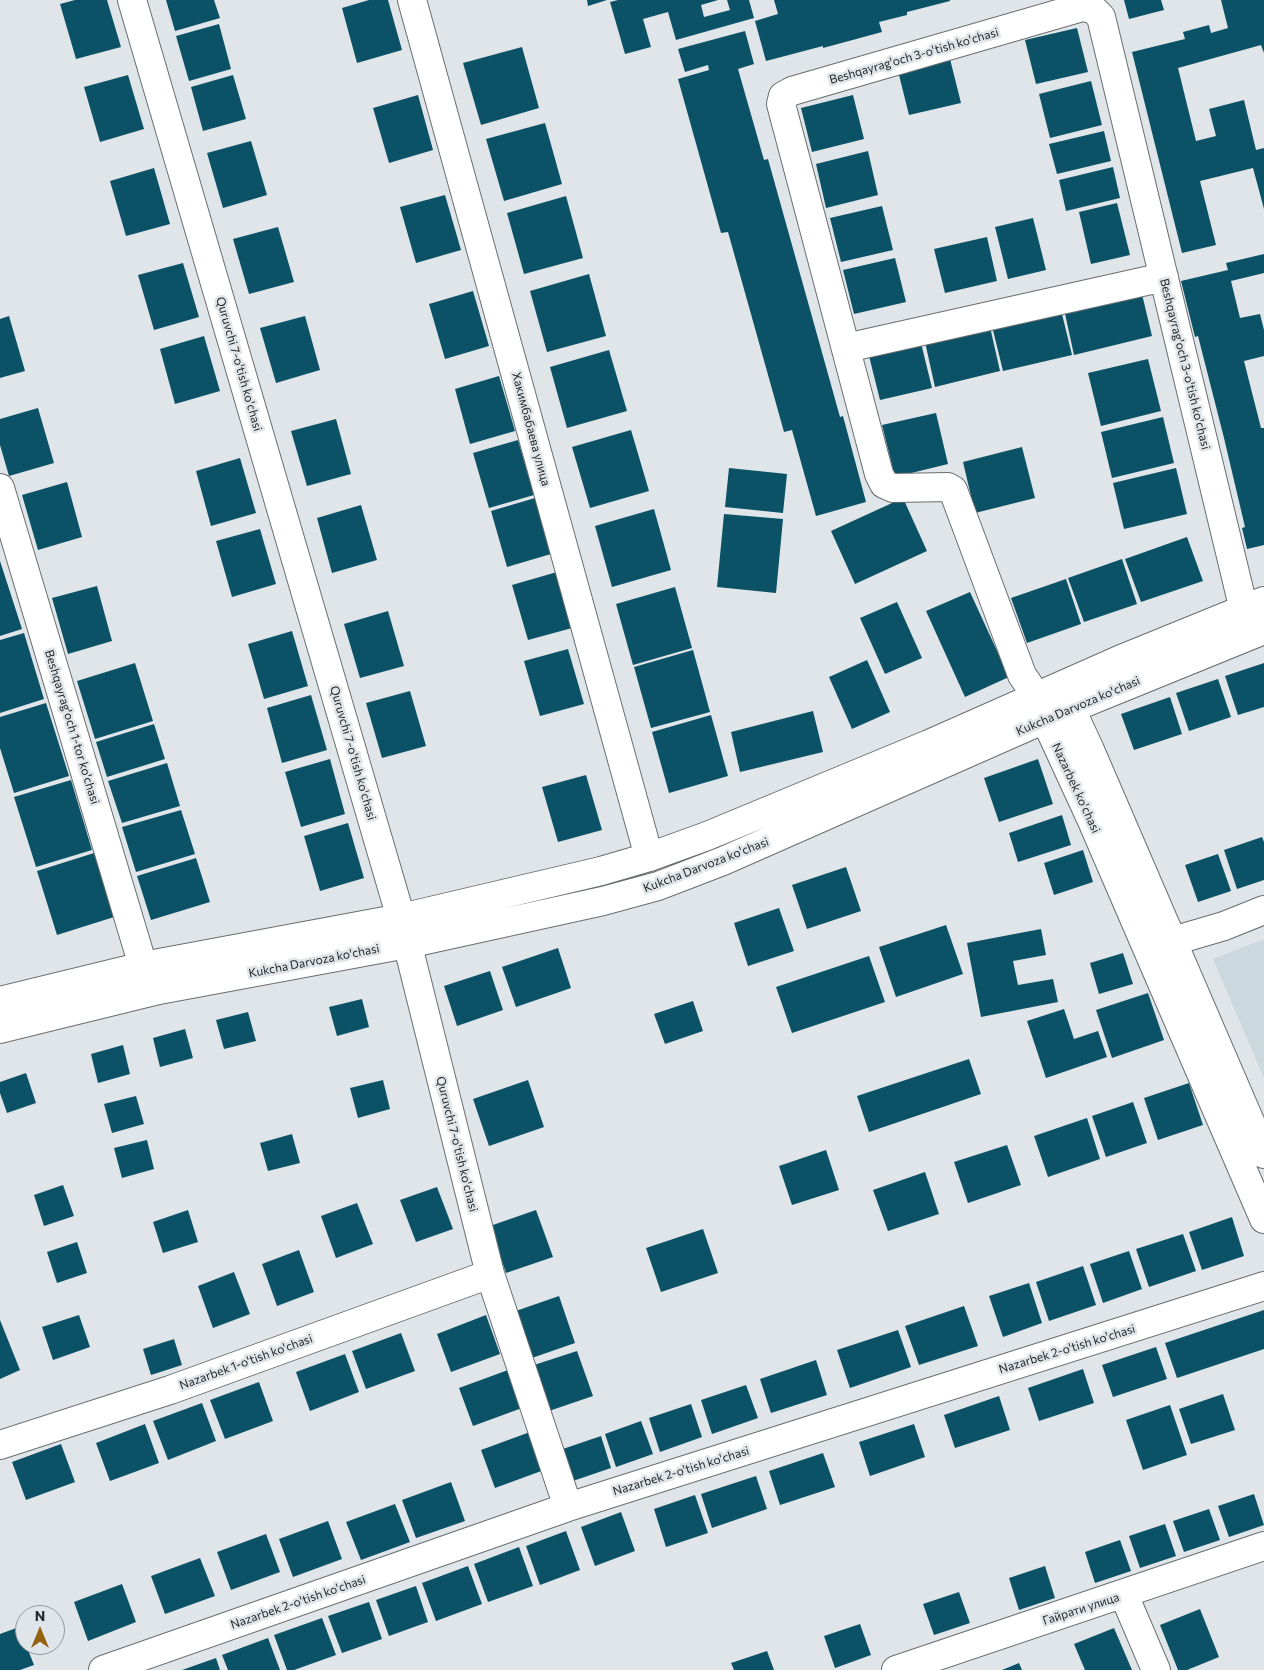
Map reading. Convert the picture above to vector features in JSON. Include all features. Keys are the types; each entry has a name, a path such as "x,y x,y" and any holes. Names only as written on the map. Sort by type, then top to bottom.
{"street":[{"name":"Quruvchi 7-o'tish ko'chasi","path":"132,0 401,918 490,1274 568,1507"},
{"name":"Хакимбабаева улица","path":"412,0 649,857"},
{"name":"Beshqayrag'och 3-o'tish ko'chasi","path":"1041,708 1022,675 953,490 948,487 893,488 884,484 879,474 781,104 783,96 792,91 1082,7 1093,9 1102,17 1164,277 1256,619"},
{"path":"846,348 1164,277"},
{"name":"Beshqayrag'och 1-tor ko'chasi","path":"0,488 143,966"},
{"name":"Kukcha Darvoza ko'chasi","path":"0,1029 159,990 407,944 602,902 658,886 723,861 1041,708 1119,660 1256,619"},
{"name":"Kukcha Darvoza ko'chasi","path":"0,1001 143,966 401,918 601,871 649,857 707,836 929,744 1041,708 1071,709 1256,619"},
{"name":"Nazarbek ko'chasi","path":"1041,708 1092,821 1264,1219"},
{"path":"1071,709 1264,1154"},
{"path":"1147,952 1173,941 1224,926 1264,910"},
{"name":"Nazarbek 1-o'tish ko'chasi","path":"0,1444 170,1390 490,1274"},
{"name":"Nazarbek 2-o'tish ko'chasi","path":"103,1670 568,1507 1219,1302 1264,1286"},
{"name":"Гайрати улица","path":"896,1670 1264,1546"},
{"path":"1124,1594 1156,1670"}],"shaded area":[{"path":"1264,939 1264,1078 1213,959"}],"building":[{"path":"75,0 107,0 121,47 76,59 60,4"},
{"path":"166,0 214,0 220,18 175,31"},
{"path":"369,0 388,0 402,50 357,63 342,8"},
{"path":"587,0 607,0 588,6"},
{"path":"618,0 718,0 701,5 704,17 730,10 727,0 749,0 754,18 676,40 668,12 643,19 651,47 625,54 610,2"},
{"path":"774,0 950,1 907,12 907,15 879,22 882,32 766,61 755,21 778,14"},
{"path":"1124,0 1161,0 1164,10 1129,19"},
{"path":"1221,0 1264,0 1264,53 1261,45 1178,68 1196,141 1216,136 1209,109 1244,100 1256,150 1264,148 1264,209 1253,168 1200,181 1216,245 1182,253 1132,52 1185,39 1183,32 1209,25 1211,33 1228,28"},
{"path":"219,24 231,69 189,81 176,36"},
{"path":"1077,28 1088,72 1036,84 1025,40"},
{"path":"745,31 754,64 738,69 764,160 768,159 840,417 843,416 866,502 816,516 792,430 784,432 728,232 721,233 678,79 709,70 708,65 685,72 678,49"},
{"path":"522,47 539,108 481,125 463,63"},
{"path":"950,59 961,103 909,115 898,71"},
{"path":"128,75 144,129 100,142 84,87"},
{"path":"233,75 246,119 203,131 191,87"},
{"path":"1091,81 1102,125 1050,138 1039,94"},
{"path":"418,95 433,150 389,163 373,108"},
{"path":"853,95 864,139 812,152 801,108"},
{"path":"545,123 562,184 504,201 486,139"},
{"path":"1104,131 1111,161 1057,174 1049,144"},
{"path":"251,141 267,195 223,208 207,153"},
{"path":"868,151 878,195 826,208 816,164"},
{"path":"1113,167 1120,198 1066,211 1059,180"},
{"path":"154,168 170,224 126,236 110,181"},
{"path":"445,195 461,250 416,263 400,207"},
{"path":"566,196 583,258 524,274 507,213"},
{"path":"1117,203 1130,255 1091,264 1079,212"},
{"path":"882,206 893,250 841,262 830,218"},
{"path":"1033,218 1046,270 1008,279 995,227"},
{"path":"278,227 294,282 249,294 233,239"},
{"path":"987,237 997,281 945,293 934,249"},
{"path":"1264,254 1264,273 1231,281 1240,318 1260,314 1264,330 1264,356 1244,361 1261,428 1264,428 1264,545 1247,549 1242,528 1245,527 1224,438 1198,336 1195,337 1181,281 1228,270 1226,263"},
{"path":"895,258 906,302 854,314 843,270"},
{"path":"183,263 199,317 154,330 138,275"},
{"path":"589,274 606,336 547,352 530,291"},
{"path":"1141,290 1152,336 1074,355 1064,309"},
{"path":"473,291 489,346 445,359 429,304"},
{"path":"1061,310 1072,355 1003,371 992,326"},
{"path":"9,316 25,371 0,378 0,319"},
{"path":"305,316 320,370 276,383 260,328"},
{"path":"990,327 1000,371 935,387 925,342"},
{"path":"204,336 220,391 175,404 160,349"},
{"path":"921,343 932,388 880,400 869,356"},
{"path":"609,350 627,411 567,428 550,367"},
{"path":"1148,359 1161,411 1101,426 1088,373"},
{"path":"499,376 515,431 470,444 455,389"},
{"path":"38,408 54,463 9,476 0,445 0,419"},
{"path":"936,413 948,464 895,477 882,425"},
{"path":"1163,417 1174,463 1112,478 1101,432"},
{"path":"336,419 351,474 307,486 291,431"},
{"path":"631,430 649,491 590,508 572,447"},
{"path":"518,440 534,495 489,508 473,453"},
{"path":"1022,447 1035,498 975,513 963,462"},
{"path":"240,458 256,513 211,526 196,471"},
{"path":"729,468 787,474 783,513 725,507"},
{"path":"1176,468 1187,514 1124,529 1113,483"},
{"path":"67,482 82,537 38,550 22,495"},
{"path":"535,498 551,554 507,567 491,511"},
{"path":"903,498 927,551 855,584 831,531"},
{"path":"361,505 377,560 332,573 317,518"},
{"path":"654,509 671,570 612,587 595,526"},
{"path":"724,514 783,519 776,593 717,587"},
{"path":"260,529 276,584 232,597 216,541"},
{"path":"1187,537 1203,581 1141,602 1125,559"},
{"path":"1122,559 1137,604 1084,622 1068,578"},
{"path":"0,561 22,629 0,636"},
{"path":"557,572 572,628 528,640 512,585"},
{"path":"1066,579 1081,624 1027,643 1011,598"},
{"path":"97,586 112,641 68,654 52,598"},
{"path":"675,587 692,648 633,665 616,604"},
{"path":"970,592 1009,677 965,697 926,611"},
{"path":"897,602 922,658 885,674 860,618"},
{"path":"388,611 404,666 360,678 344,624"},
{"path":"292,631 308,686 264,699 248,644"},
{"path":"24,633 44,699 0,713 0,640"},
{"path":"568,649 584,704 540,716 524,661"},
{"path":"693,650 710,712 651,728 634,667"},
{"path":"867,660 890,712 852,729 829,677"},
{"path":"135,663 153,721 95,739 77,681"},
{"path":"1264,663 1264,707 1238,715 1225,676"},
{"path":"1218,679 1231,717 1189,731 1176,693"},
{"path":"410,691 426,746 382,758 366,703"},
{"path":"311,695 327,750 282,763 267,708"},
{"path":"1170,697 1182,734 1134,750 1121,714"},
{"path":"46,703 69,776 14,793 0,748 0,717"},
{"path":"813,711 823,752 740,772 731,732"},
{"path":"711,715 728,776 669,793 652,732"},
{"path":"154,724 165,759 107,777 96,742"},
{"path":"330,759 345,814 301,827 285,772"},
{"path":"1038,759 1053,804 999,822 984,778"},
{"path":"167,763 180,806 122,823 108,781"},
{"path":"586,775 602,830 558,842 542,787"},
{"path":"71,780 92,850 36,867 14,797"},
{"path":"181,810 195,854 136,872 122,827"},
{"path":"1062,815 1071,845 1018,862 1009,833"},
{"path":"348,823 364,878 320,891 304,836"},
{"path":"1262,837 1264,842 1264,880 1237,889 1224,850"},
{"path":"1083,850 1093,882 1054,895 1044,863"},
{"path":"94,853 114,917 57,935 37,871"},
{"path":"1218,854 1231,891 1198,902 1185,865"},
{"path":"196,858 210,902 151,920 137,876"},
{"path":"846,867 861,911 807,929 792,885"},
{"path":"779,908 794,951 748,966 734,923"},
{"path":"946,925 963,974 896,997 879,947"},
{"path":"1041,929 1046,955 1013,961 1018,985 1053,979 1058,1002 981,1017 967,943"},
{"path":"558,948 571,988 516,1007 502,967"},
{"path":"1123,953 1133,984 1099,994 1090,963"},
{"path":"869,956 885,1002 792,1033 776,987"},
{"path":"490,971 503,1010 457,1026 444,986"},
{"path":"1148,993 1164,1040 1112,1058 1096,1010"},
{"path":"362,999 369,1027 337,1036 329,1007"},
{"path":"693,1001 703,1031 665,1044 654,1014"},
{"path":"1064,1009 1074,1039 1098,1031 1107,1057 1046,1078 1027,1021"},
{"path":"248,1012 256,1041 224,1049 216,1020"},
{"path":"185,1029 193,1058 160,1067 153,1038"},
{"path":"123,1045 130,1074 98,1083 91,1054"},
{"path":"969,1059 981,1094 869,1132 857,1096"},
{"path":"26,1073 36,1103 7,1113 0,1093 0,1082"},
{"path":"383,1080 390,1109 358,1118 350,1088"},
{"path":"528,1080 544,1127 489,1146 473,1099"},
{"path":"1189,1083 1203,1125 1158,1140 1144,1098"},
{"path":"136,1096 144,1124 112,1133 104,1104"},
{"path":"1133,1102 1147,1143 1106,1157 1092,1116"},
{"path":"1087,1118 1100,1159 1048,1177 1034,1136"},
{"path":"292,1134 300,1163 268,1171 260,1143"},
{"path":"147,1140 154,1169 122,1178 114,1148"},
{"path":"1007,1145 1021,1185 968,1203 954,1162"},
{"path":"826,1150 839,1190 792,1205 779,1166"},
{"path":"925,1172 939,1214 888,1231 873,1190"},
{"path":"63,1185 74,1216 44,1226 34,1195"},
{"path":"437,1187 453,1229 416,1242 400,1200"},
{"path":"357,1203 373,1244 336,1258 321,1216"},
{"path":"188,1210 198,1242 163,1253 153,1222"},
{"path":"536,1210 553,1257 506,1273 490,1226"},
{"path":"1232,1217 1244,1256 1202,1270 1189,1232"},
{"path":"703,1229 718,1273 661,1292 646,1248"},
{"path":"1183,1234 1196,1271 1149,1287 1136,1249"},
{"path":"77,1242 87,1273 57,1283 47,1252"},
{"path":"299,1250 314,1292 277,1306 262,1264"},
{"path":"1129,1251 1142,1289 1103,1303 1090,1264"},
{"path":"1083,1266 1096,1305 1049,1321 1036,1282"},
{"path":"234,1272 250,1314 213,1328 198,1286"},
{"path":"1029,1283 1042,1323 1003,1337 989,1296"},
{"path":"559,1296 575,1343 529,1359 513,1312"},
{"path":"964,1306 978,1346 919,1365 905,1326"},
{"path":"1264,1310 1264,1349 1177,1378 1165,1343"},
{"path":"79,1315 90,1347 53,1360 42,1327"},
{"path":"486,1315 500,1354 451,1372 437,1334"},
{"path":"0,1320 20,1370 0,1379"},
{"path":"898,1330 911,1367 850,1388 837,1350"},
{"path":"401,1333 415,1371 366,1389 352,1351"},
{"path":"174,1339 182,1365 151,1375 143,1349"},
{"path":"1156,1347 1167,1379 1113,1397 1102,1365"},
{"path":"577,1351 593,1396 546,1412 531,1366"},
{"path":"345,1354 359,1392 310,1411 296,1372"},
{"path":"816,1360 827,1395 771,1413 760,1379"},
{"path":"1083,1369 1094,1403 1039,1421 1028,1388"},
{"path":"508,1370 522,1408 473,1426 459,1388"},
{"path":"259,1382 273,1421 225,1439 210,1400"},
{"path":"746,1385 758,1418 712,1434 701,1400"},
{"path":"1223,1394 1235,1430 1191,1444 1179,1409"},
{"path":"999,1396 1010,1430 955,1448 944,1415"},
{"path":"202,1403 216,1441 168,1460 153,1421"},
{"path":"691,1404 702,1437 660,1452 649,1418"},
{"path":"1170,1405 1187,1455 1143,1470 1126,1420"},
{"path":"641,1421 653,1454 616,1467 605,1434"},
{"path":"145,1424 159,1463 110,1481 96,1443"},
{"path":"914,1424 925,1457 870,1476 859,1442"},
{"path":"530,1432 544,1470 495,1488 481,1450"},
{"path":"601,1436 611,1468 567,1483 557,1451"},
{"path":"61,1444 75,1482 26,1500 12,1462"},
{"path":"823,1453 835,1487 780,1505 769,1471"},
{"path":"756,1476 767,1509 712,1528 701,1494"},
{"path":"451,1482 465,1521 416,1538 402,1500"},
{"path":"1254,1494 1264,1525 1229,1537 1218,1506"},
{"path":"695,1495 708,1533 666,1547 654,1509"},
{"path":"395,1504 410,1542 361,1560 346,1522"},
{"path":"1209,1509 1220,1540 1184,1552 1173,1521"},
{"path":"621,1512 635,1551 595,1566 581,1527"},
{"path":"328,1521 342,1559 293,1577 279,1539"},
{"path":"1165,1524 1176,1556 1140,1568 1129,1536"},
{"path":"566,1531 580,1570 540,1585 526,1546"},
{"path":"266,1534 280,1572 231,1590 217,1552"},
{"path":"1120,1540 1131,1571 1095,1583 1085,1552"},
{"path":"519,1547 533,1586 488,1602 474,1564"},
{"path":"200,1558 215,1596 165,1614 151,1576"},
{"path":"468,1566 482,1604 436,1621 422,1583"},
{"path":"1045,1566 1055,1598 1019,1610 1009,1578"},
{"path":"122,1584 136,1622 88,1641 74,1602"},
{"path":"416,1586 428,1622 389,1636 376,1600"},
{"path":"959,1592 970,1623 934,1635 923,1604"},
{"path":"369,1602 382,1639 342,1653 328,1616"},
{"path":"1200,1609 1219,1657 1187,1670 1178,1670 1160,1625"},
{"path":"322,1618 336,1655 294,1670 287,1670 274,1635"},
{"path":"860,1624 871,1655 835,1668 824,1636"},
{"path":"15,1628 15,1655 30,1655 34,1665 20,1670 0,1670 0,1634"},
{"path":"1114,1628 1132,1670 1085,1670 1074,1644"},
{"path":"268,1638 280,1670 228,1670 222,1655"},
{"path":"767,1651 774,1670 734,1670 731,1663"},
{"path":"216,1658 220,1670 182,1670"},
{"path":"1019,1663 1022,1670 1002,1670"}]}
